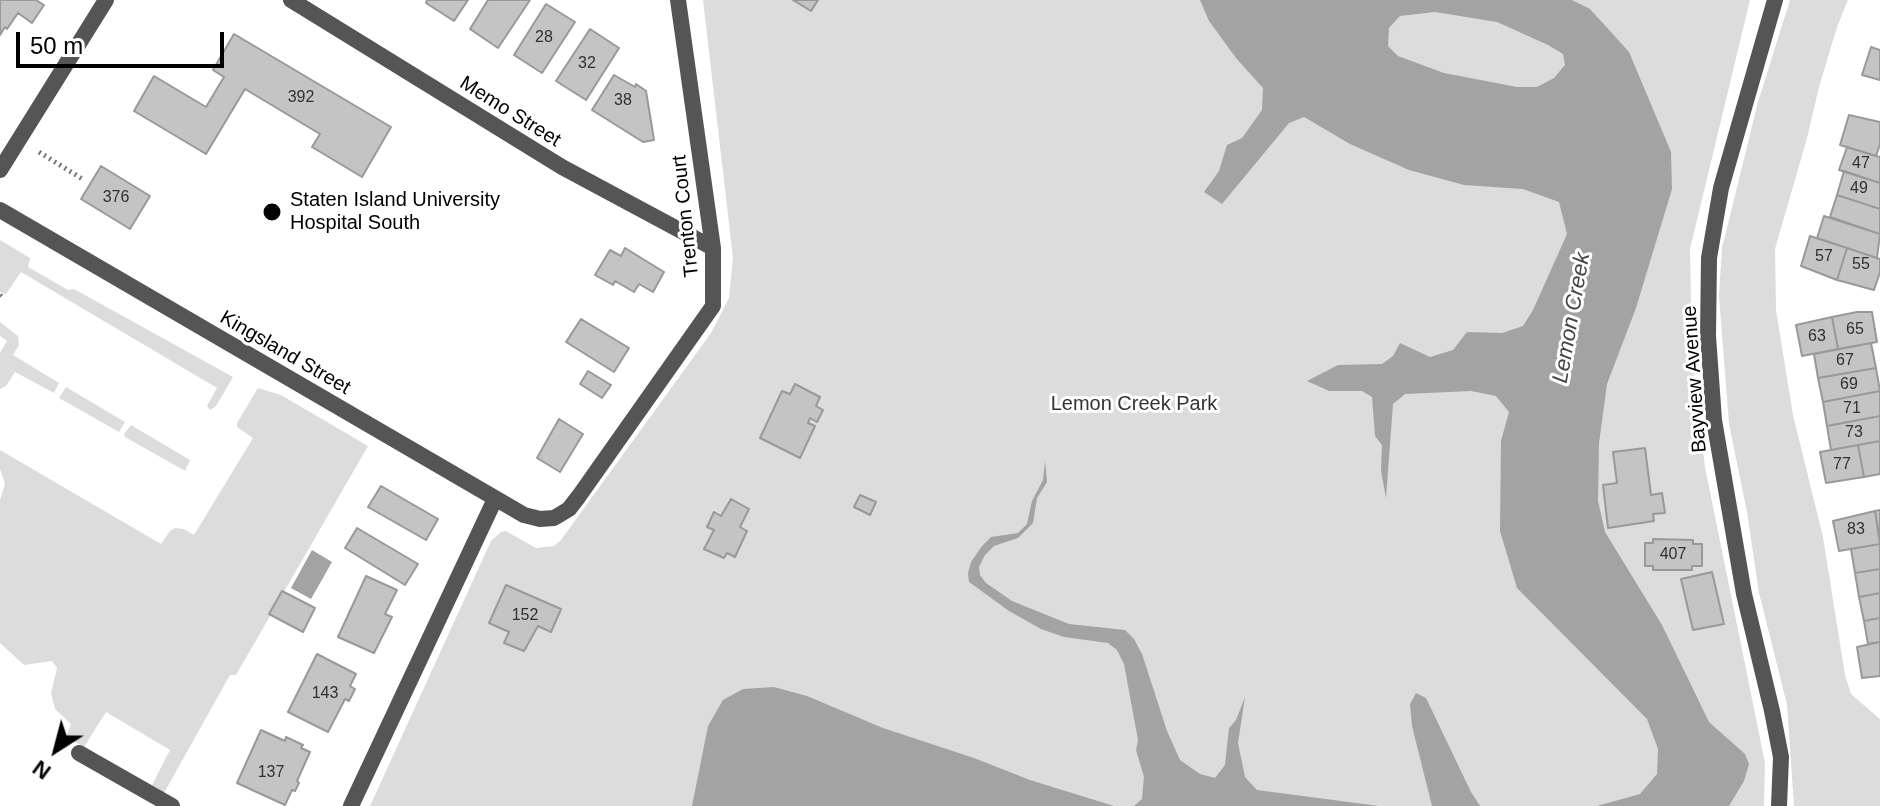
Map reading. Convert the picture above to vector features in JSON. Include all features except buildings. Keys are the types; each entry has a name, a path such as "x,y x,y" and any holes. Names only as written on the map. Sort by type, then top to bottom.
{"street":[{"path":"0,170 106,0"},
{"name":"Memo Street","path":"291,0 562,167 713,248"},
{"name":"Trenton Court","path":"554,518 569,509 579,496 713,306 713,248 678,0"},
{"name":"Bayview Avenue","path":"1775,0 1721,188 1709,258 1708,336 1714,420 1744,594 1781,757 1779,806"},
{"name":"Kingsland Street","path":"0,210 495,499 524,515 554,518"},
{"path":"351,806 495,499"},
{"path":"79,753 172,806"}],"path":[{"path":"39,152 84,180"}],"green space":[{"name":"Lemon Creek Park","path":"703,0 1750,0 1690,249 1692,355 1705,467 1765,763 1764,806 370,806 491,541 506,531 536,548 554,546 561,540 711,333 729,298 733,258"},
{"path":"1790,0 1848,0 1819,87 1775,249 1776,310 1793,415 1823,537 1845,675 1851,694 1880,719 1880,806 1794,806 1787,705 1759,593 1729,424 1719,296 1722,248 1758,102"},
{"path":"0,240 30,258 28,267 233,377 216,406 210,410 207,406 217,388 21,272 6,294 0,292"},
{"path":"0,322 18,336 19,345 13,355 59,383 54,393 15,372 6,386 0,389 0,353 7,341 0,336"},
{"path":"66,387 125,422 119,432 59,398"},
{"path":"258,388 281,395 368,446 236,675 230,675 164,793 152,785 170,750 106,712 84,747 66,737 71,724 55,709 51,693 57,668 52,661 24,665 0,643 0,500 5,484 0,469 0,450 161,544 175,528 194,535 253,438 237,427 237,423"},
{"path":"131,425 190,460 185,471 125,437"}],"water":[{"name":"Lemon Creek","path":"1200,0 1572,0 1590,9 1629,52 1671,152 1672,189 1636,308 1607,384 1599,443 1598,501 1605,532 1662,625 1709,722 1745,754 1749,764 1744,781 1729,806 1597,806 1640,794 1657,774 1658,749 1647,719 1517,588 1500,531 1501,441 1509,412 1496,396 1471,391 1405,394 1393,404 1386,498 1381,471 1382,445 1375,436 1372,397 1362,391 1329,391 1307,381 1338,365 1382,364 1393,356 1400,343 1430,357 1453,350 1467,332 1502,333 1523,326 1567,234 1559,202 1523,189 1464,185 1409,170 1350,144 1304,117 1289,123 1222,204 1204,192 1219,171 1227,145 1242,138 1262,110 1263,88 1209,21","holes":["1435,12 1497,22 1563,54 1565,65 1554,78 1537,87 1517,87 1444,73 1398,56 1388,46 1389,28 1400,16"]},
{"path":"1045,461 1047,482 1037,498 1033,523 1018,538 994,546 985,555 979,567 986,583 1012,601 1069,624 1125,630 1142,654 1167,731 1180,760 1200,774 1215,778 1225,765 1229,728 1236,720 1245,697 1238,743 1245,777 1257,790 1379,806 1134,806 1142,799 1144,777 1136,750 1138,740 1124,664 1117,650 1108,643 1064,637 1041,629 1009,611 969,582 971,562 991,537 1018,533 1027,524 1032,501 1043,480"},
{"path":"312,550 332,562 311,599 291,588"},
{"path":"774,687 807,696 883,728 1030,780 1114,806 692,806 708,726 723,700 743,689"},
{"path":"1416,693 1426,698 1480,806 1432,806 1412,726 1410,704"}],"place":[{"name":"Staten Island University Hospital South","path":"272,212"}]}
